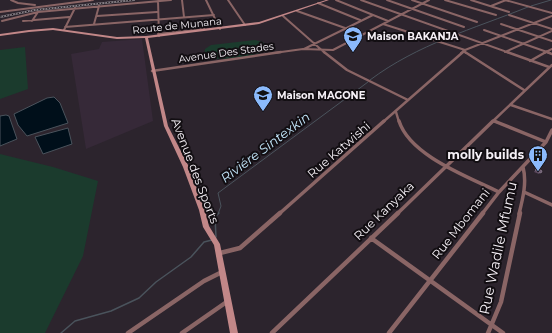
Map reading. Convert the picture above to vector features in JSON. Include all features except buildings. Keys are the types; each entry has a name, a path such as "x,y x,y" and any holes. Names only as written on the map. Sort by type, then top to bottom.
{"main road":[{"name":"Route de Munana","path":"0,35 29,30 65,28 116,38 146,37 245,25 283,16 328,0"},
{"name":"Avenue des Sports","path":"146,37 152,71 166,126 186,167 202,210 206,227 217,244 220,253 222,272 234,333"}],"street":[{"path":"12,0 22,4 40,6"},
{"path":"0,12 68,1 90,0"},
{"path":"2,21 38,12 171,0"},
{"path":"182,0 184,17"},
{"path":"206,0 219,28"},
{"path":"228,0 245,25"},
{"path":"336,0 388,21"},
{"path":"361,0 481,44 530,61 550,66"},
{"path":"387,0 464,27"},
{"path":"412,0 477,22"},
{"path":"303,49 322,51 335,50 429,0"},
{"path":"445,0 496,15"},
{"path":"453,2 460,0"},
{"path":"471,0 509,12"},
{"path":"491,6 506,0 552,13"},
{"path":"158,1 157,20 159,35"},
{"path":"318,3 360,20"},
{"path":"94,24 99,6"},
{"path":"65,28 75,8"},
{"path":"298,11 345,28"},
{"path":"32,20 38,12"},
{"path":"97,16 157,12"},
{"path":"65,28 94,24 214,15"},
{"path":"303,49 312,43 373,15"},
{"path":"509,15 552,30"},
{"path":"283,16 312,43 347,70 408,100"},
{"path":"464,51 552,16"},
{"path":"23,21 70,17"},
{"path":"383,24 464,51 524,90"},
{"path":"501,24 552,41"},
{"path":"484,30 552,54"},
{"path":"505,52 540,37 552,30"},
{"name":"Avenue Des Stades","path":"152,71 303,49"},
{"path":"530,61 552,49"},
{"name":"Rue Katwishi","path":"220,253 240,248 464,51"},
{"name":"Rue Kanyaka","path":"272,333 550,66"},
{"path":"510,105 552,119"},
{"path":"396,112 398,121 425,154 499,192"},
{"path":"493,121 546,142"},
{"name":"Rue Mbomani","path":"389,333 499,192 546,142 552,130"},
{"name":"Rue Wadile Mfumu","path":"488,333 501,302 524,192 525,174 523,167"},
{"path":"524,192 552,204"},
{"path":"370,238 503,333"},
{"path":"128,333 204,281 222,272"},
{"path":"182,333 228,301"}],"shaded area":[{"path":"142,39 153,121 86,149 71,54 99,49 102,42"}],"green space":[{"path":"255,40 263,42 268,49 250,55 232,58 217,59 208,57 204,54 205,49 211,45"},
{"path":"25,47 28,89 0,99 0,50"},
{"path":"0,154 53,167 98,181 83,256 45,333 0,333"}],"water":[{"path":"54,97 60,103 68,123 27,136 18,125 14,114 47,98"},
{"path":"0,116 9,116 17,139 0,146"},
{"path":"68,128 72,144 43,154 35,137"}],"waterway":[{"name":"Riviére Sintexkin","path":"531,6 551,0"},
{"name":"Riviére Sintexkin","path":"370,80 407,56 446,38 528,7"},
{"name":"Riviére Sintexkin","path":"218,214 221,206 218,193 368,82"},
{"name":"Riviére Sintexkin","path":"216,237 215,217 218,214"},
{"name":"Riviére Sintexkin","path":"61,333 75,321 111,311 139,298 156,282 191,257 204,242 212,240"}],"railway":[{"path":"0,17 35,10 134,0"}],"place":[{"name":"Maison BAKANJA","path":"353,53"},
{"name":"Maison MAGONE","path":"263,112"},
{"name":"molly builds","path":"538,172"}]}
